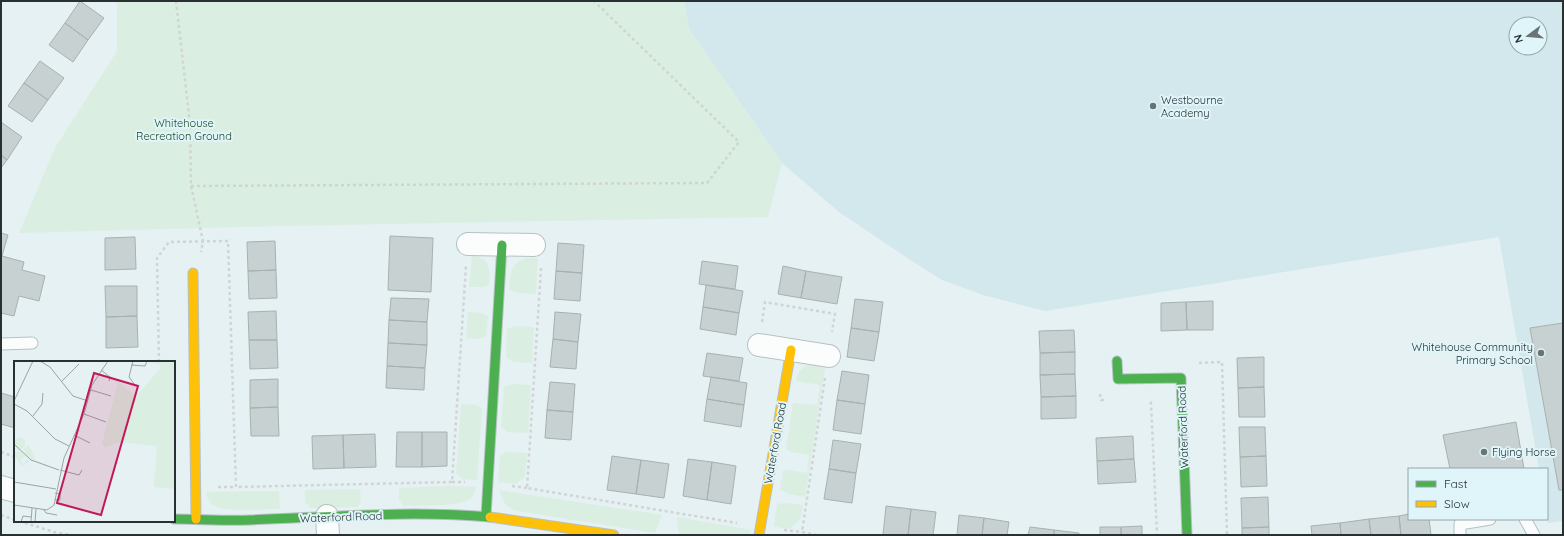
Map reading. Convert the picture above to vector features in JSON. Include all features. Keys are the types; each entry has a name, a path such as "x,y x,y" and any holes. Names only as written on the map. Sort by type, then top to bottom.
{"street":[{"path":"468,244 534,245"},
{"path":"486,516 502,245"},
{"path":"193,273 196,519"},
{"path":"759,345 829,356"},
{"name":"Waterford Road","path":"759,535 791,350"},
{"name":"Waterford Road","path":"1117,360 1118,379 1181,378 1187,535"},
{"path":"1,487 14,491"},
{"name":"Waterford Road","path":"175,520 248,520 328,526 451,514 486,516 612,535"}],"lane":[{"path":"1,344 32,343"},
{"path":"1460,535 1460,524 1484,520"},
{"path":"1526,520 1534,535"}],"path":[{"path":"176,1 190,124 192,186 202,241 201,258 193,273"},
{"path":"192,186 707,183 739,142 594,1"},
{"path":"1,452 14,457"},
{"path":"1,515 14,520"},
{"path":"22,522 54,532 71,535"}],"shaded area":[{"name":"Westbourne Academy","path":"684,1 1563,1 1563,521 1548,523 1548,468 1539,468 1499,237 1045,311 983,295 942,280 839,212 782,163 689,29"}],"green space":[{"name":"Whitehouse Recreation Ground","path":"117,1 684,1 689,29 782,163 768,217 278,226 19,233 55,148 117,51"},
{"path":"472,256 483,259 486,262 489,270 489,285 483,287 469,287"},
{"path":"526,258 538,258 536,294 518,293 509,290 511,275 514,267"},
{"path":"468,312 482,313 488,316 486,336 480,339 466,338"},
{"path":"516,326 534,327 532,363 514,362 506,357 507,329"},
{"path":"812,363 826,363 805,497 789,494 780,489 783,471 789,470 807,473 809,455 791,452 786,449 793,403 817,405 820,385 796,381 801,369"},
{"path":"513,384 531,385 528,433 507,432 501,427 504,387"},
{"path":"461,404 477,405 482,409 477,480 462,479 456,473"},
{"path":"506,452 527,453 525,477 516,484 498,482 500,455"},
{"path":"451,486 476,487 474,494 470,499 455,504 403,506 399,499 399,488"},
{"path":"360,489 361,502 358,507 311,508 305,502 305,490"},
{"path":"499,490 662,515 655,533 513,510 505,503"},
{"path":"279,491 280,509 245,510 227,509 213,505 208,500 206,492"},
{"path":"788,503 803,505 801,519 789,529 774,526 777,504"},
{"path":"677,517 751,530 748,535 679,535"}],"building":[{"path":"80,1 104,18 88,40 65,23"},
{"path":"65,23 88,40 73,62 49,45"},
{"path":"40,61 64,78 48,100 24,83"},
{"path":"24,83 48,100 32,122 8,106"},
{"path":"1,122 22,137 7,160 1,155"},
{"path":"1,155 7,160 1,168"},
{"path":"1,233 8,235 2,256 24,262 22,270 45,276 39,301 19,296 14,316 1,313"},
{"path":"390,236 433,238 431,292 388,290"},
{"path":"135,237 136,269 105,270 105,238"},
{"path":"275,241 276,270 248,271 247,242"},
{"path":"558,243 584,245 582,273 556,271"},
{"path":"702,261 738,266 735,289 699,284"},
{"path":"783,266 806,271 801,298 778,294"},
{"path":"276,270 277,298 249,299 248,271"},
{"path":"556,271 582,273 580,301 554,299"},
{"path":"806,271 842,277 837,304 801,298"},
{"path":"706,285 743,291 739,313 703,307"},
{"path":"105,286 137,286 137,316 106,317"},
{"path":"391,298 429,299 427,322 389,320"},
{"path":"855,299 883,302 879,332 851,328"},
{"path":"1213,301 1213,330 1187,330 1186,302"},
{"path":"1186,302 1187,330 1161,331 1161,303"},
{"path":"703,307 739,313 736,335 700,329"},
{"path":"276,311 277,340 249,340 248,312"},
{"path":"555,312 581,314 578,342 553,339"},
{"path":"137,316 138,347 106,348 106,317"},
{"path":"389,320 427,322 427,345 388,343"},
{"path":"1563,323 1563,490 1559,490 1530,328"},
{"path":"851,328 879,332 874,361 847,357"},
{"path":"1074,330 1075,352 1040,353 1039,331"},
{"path":"553,339 578,342 576,369 550,367"},
{"path":"249,340 277,340 278,368 250,369"},
{"path":"388,343 427,345 425,368 387,366"},
{"path":"1075,352 1075,374 1040,375 1040,353"},
{"path":"707,353 743,358 739,381 703,376"},
{"path":"1264,357 1264,387 1238,388 1237,358"},
{"path":"387,366 425,368 424,390 386,388"},
{"path":"842,371 869,375 865,404 837,400"},
{"path":"1075,374 1076,396 1041,397 1040,375"},
{"path":"711,377 747,383 744,405 707,399"},
{"path":"278,379 278,407 250,408 250,380"},
{"path":"550,382 575,384 573,412 547,410"},
{"path":"1264,387 1265,417 1239,417 1238,388"},
{"path":"1,393 14,397 14,428 1,424"},
{"path":"1076,396 1076,418 1041,419 1041,397"},
{"path":"707,399 744,405 741,427 704,421"},
{"path":"837,400 865,404 861,434 833,430"},
{"path":"278,407 279,436 251,436 250,408"},
{"path":"547,410 573,412 571,440 545,438"},
{"name":"Flying Horse","path":"1516,422 1524,468 1450,468 1443,435"},
{"path":"1239,427 1265,427 1266,456 1240,457"},
{"path":"397,432 422,432 422,467 396,467"},
{"path":"422,432 447,432 447,466 422,467"},
{"path":"375,434 376,467 344,468 343,435"},
{"path":"343,435 344,468 313,469 312,436"},
{"path":"1133,436 1134,459 1097,461 1096,438"},
{"path":"833,440 861,444 856,473 829,469"},
{"path":"612,456 641,460 636,494 607,490"},
{"path":"1266,456 1267,486 1241,487 1240,457"},
{"path":"688,459 712,462 707,500 683,496"},
{"path":"1134,459 1136,482 1098,484 1097,461"},
{"path":"641,460 669,464 664,498 636,494"},
{"path":"712,462 736,466 731,504 707,500"},
{"path":"829,469 856,473 852,503 824,499"},
{"path":"1268,497 1269,527 1242,528 1241,498"},
{"path":"886,506 911,509 908,535 883,535"},
{"path":"911,509 936,512 933,535 908,535"},
{"path":"1408,514 1408,520 1429,520 1431,535 1401,535 1399,516"},
{"path":"959,515 984,518 982,535 957,535"},
{"path":"1399,516 1401,535 1371,535 1369,519"},
{"path":"984,518 1009,522 1007,535 982,535"},
{"path":"1369,519 1371,535 1341,535 1340,523"},
{"path":"1340,523 1341,535 1312,535 1311,526"},
{"path":"1142,526 1142,535 1121,535 1121,527"},
{"path":"1030,527 1054,530 1054,535 1028,535"},
{"path":"1100,527 1121,527 1121,535 1100,535"},
{"path":"1269,527 1269,535 1242,535 1242,528"},
{"path":"1054,530 1079,533 1079,535 1054,535"}],"traffic: fast":[{"path":"486,516 502,245"},
{"path":"1117,361 1118,379 1181,378 1187,535"},
{"path":"175,519 241,520 400,514 490,517"}],"traffic: slow":[{"path":"193,273 196,519"},
{"path":"759,535 791,350"},
{"path":"490,517 614,535"}],"place":[{"name":"Westbourne Academy","path":"1153,106"},
{"name":"Whitehouse Community Primary School","path":"1541,353"},
{"name":"Flying Horse","path":"1484,452"}]}
